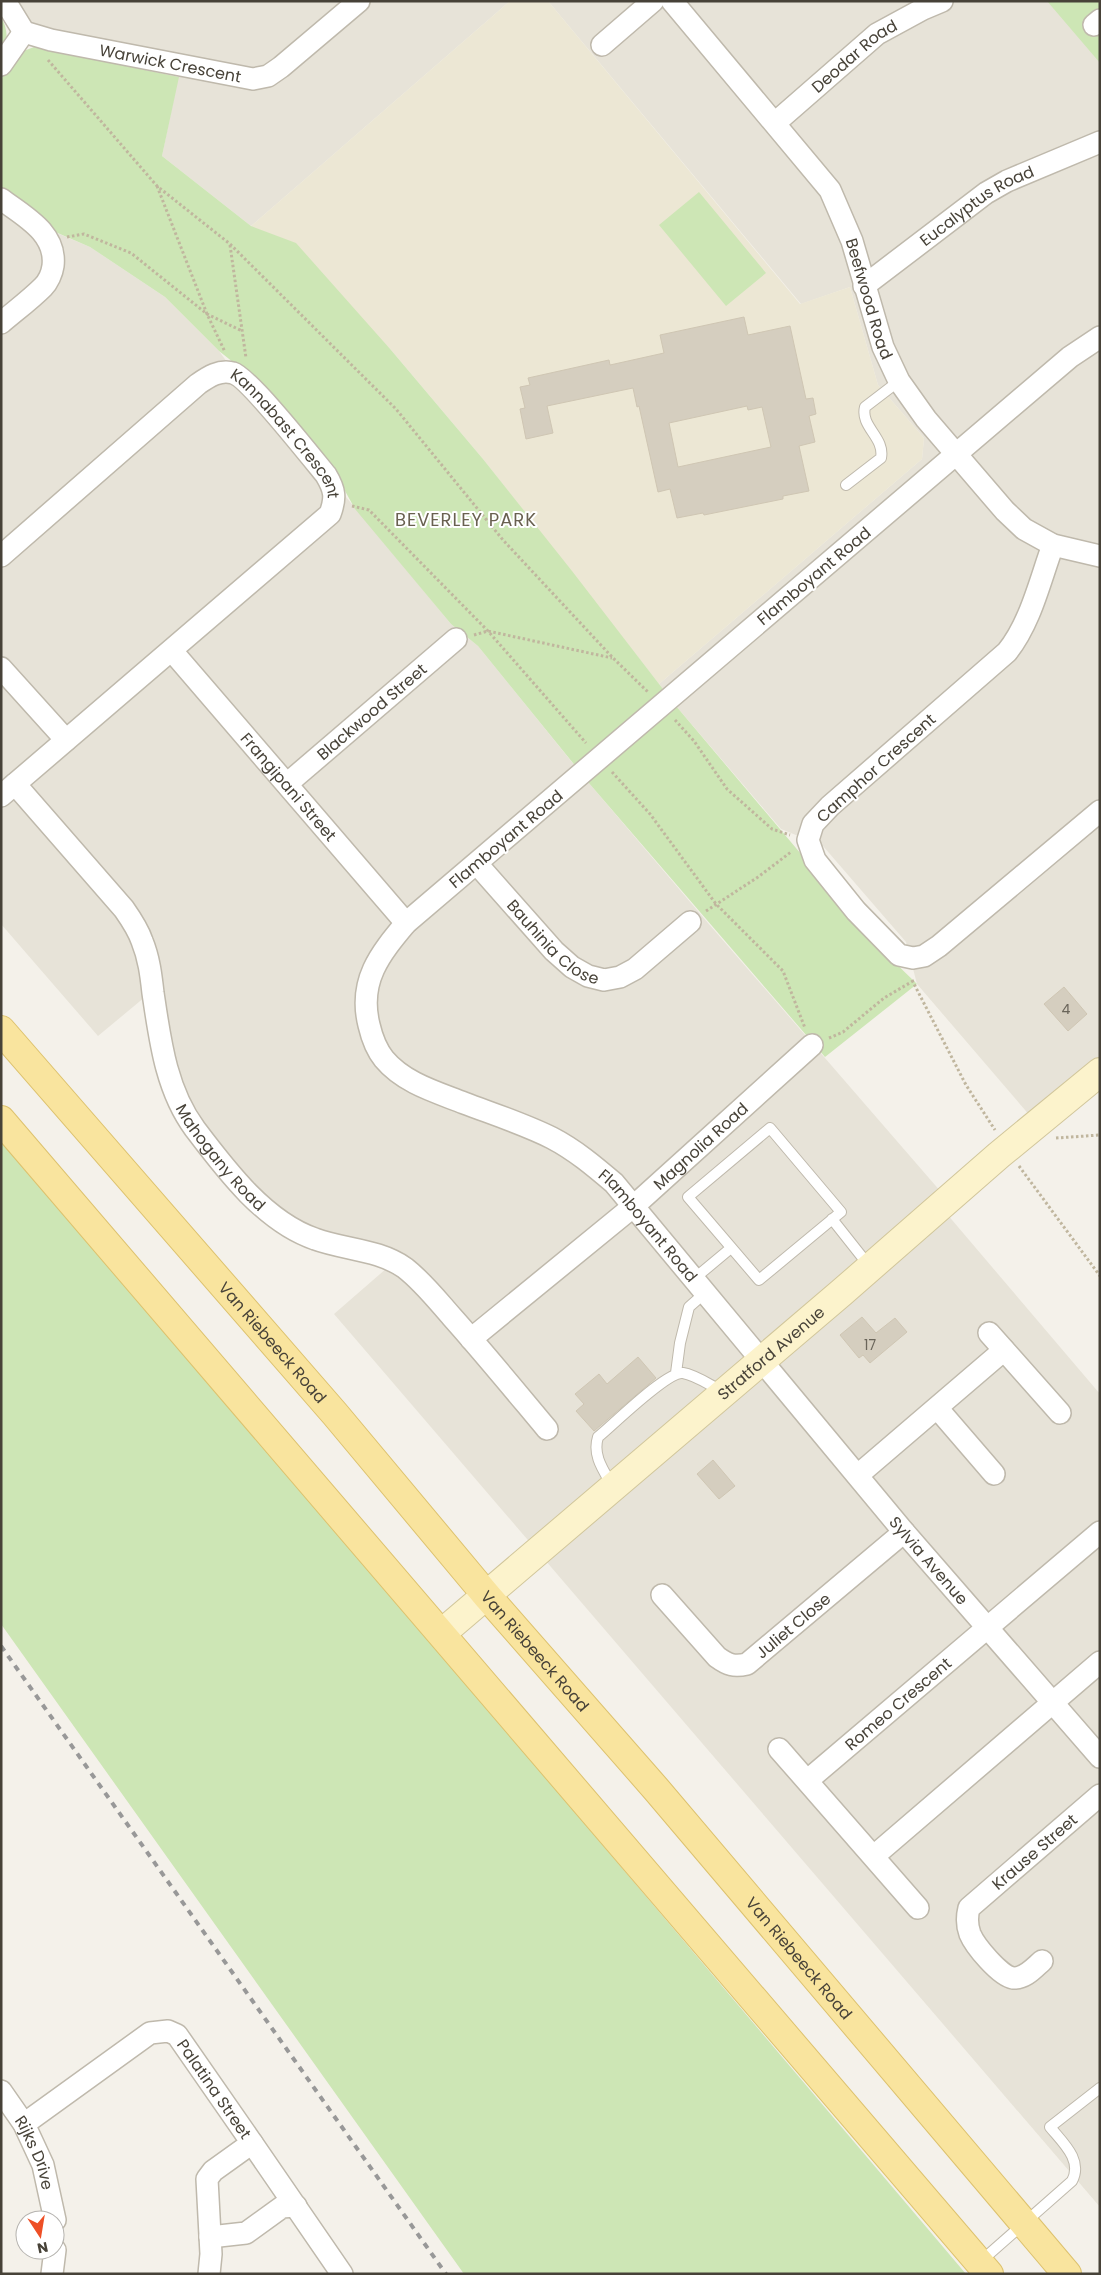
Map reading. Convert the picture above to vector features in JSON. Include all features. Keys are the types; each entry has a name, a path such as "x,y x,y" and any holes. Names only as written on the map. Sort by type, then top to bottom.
{"main road":[{"name":"Van Riebeeck Road","path":"3,1035 335,1414 487,1596 656,1789 1067,2274"},
{"path":"1,1120 984,2268"}],"street":[{"path":"1,65 24,32 5,1"},
{"name":"Warwick Crescent","path":"24,32 51,40 253,79 268,76 281,67 359,1"},
{"path":"602,45 653,1"},
{"name":"Beefwood Road","path":"672,1 830,190 852,241 883,347 899,380 926,419 1014,521 1035,536 1054,545 1100,556"},
{"name":"Deodar Road","path":"775,123 877,34 922,9 942,1"},
{"name":"Eucalyptus Road","path":"864,286 986,193 1007,181 1100,142"},
{"path":"1,199 37,226 49,240 54,257 52,272 44,286 1,322"},
{"name":"Flamboyant Road","path":"763,1360 614,1182 585,1159 554,1139 427,1089 403,1076 384,1059 373,1042 368,1019 366,997 370,979 380,954 406,923 1070,356 1100,337"},
{"name":"Kannabast Crescent","path":"1,556 198,384 212,375 223,372 242,379 326,475 334,488 335,501 330,514 8,790"},
{"name":"Camphor Crescent","path":"899,955 856,911 815,860 808,840 814,824 830,806 1007,652 1016,641 1024,626 1054,545"},
{"name":"Blackwood Street","path":"288,783 456,639"},
{"name":"Frangipani Street","path":"172,650 288,783 406,923"},
{"path":"1,668 66,740"},
{"name":"Mahogany Road","path":"8,790 124,909 136,926 148,958 159,1033 168,1073 178,1102 194,1128 219,1159 254,1199 276,1219 291,1229 316,1240 365,1250 390,1259 403,1267 426,1288 472,1339 547,1429"},
{"path":"899,955 912,958 924,956 939,946 1100,811"},
{"name":"Bauhinia Close","path":"477,864 554,951 572,967 588,976 604,980 620,977 635,969 690,922"},
{"name":"Magnolia Road","path":"472,1339 635,1206 812,1045"},
{"name":"Stratford Avenue","path":"442,1633 871,1268 999,1155 1100,1072"},
{"path":"989,1333 1060,1413"},
{"path":"858,1475 938,1409 1004,1350"},
{"name":"Sylvia Avenue","path":"763,1360 904,1532 1051,1704 1100,1757"},
{"path":"938,1409 994,1474"},
{"name":"Juliet Close","path":"662,1595 717,1657 726,1664 736,1667 747,1664 904,1532"},
{"name":"Romeo Crescent","path":"808,1780 1100,1532"},
{"path":"874,1856 1100,1662"},
{"path":"779,1748 918,1908"},
{"name":"Krause Street","path":"1042,1961 1024,1976 1014,1978 1006,1976 997,1969 970,1935 967,1918 968,1908 1100,1795"},
{"name":"Palatina Street","path":"24,2124 150,2033 168,2031 177,2034 252,2142 213,2171 207,2178 211,2254 209,2274"},
{"name":"Rijks Drive","path":"1,2092 24,2124 43,2165 53,2210"},
{"path":"252,2142 342,2274"},
{"path":"210,2237 246,2233 282,2207 296,2206"},
{"path":"52,2274 54,2260"}],"lane":[{"path":"846,485 881,458 879,440 866,422 864,412 866,407 899,380"},
{"path":"770,1128 841,1212 759,1280 731,1248 688,1196 770,1128"},
{"path":"832,1219 871,1268"},
{"path":"676,1373 680,1343 689,1307 701,1285 731,1248"},
{"path":"613,1488 598,1459 596,1445 598,1437 660,1383 676,1373 685,1373 725,1393"},
{"path":"984,2268 1024,2223 1072,2181 1076,2167 1074,2158 1050,2127 1100,2088"}],"path":[{"path":"24,32 99,122 157,186 230,244 396,409 503,540 613,658 662,705 694,741 727,789 772,830 808,840"},
{"path":"157,186 207,314 242,379"},
{"path":"49,240 84,234 131,253 207,314 242,331"},
{"path":"230,244 242,331 242,379"},
{"path":"456,639 488,632 613,658"},
{"path":"690,922 758,877 808,840"},
{"path":"899,955 966,1085 1000,1138"},
{"path":"812,1045 843,1032 884,998 913,981"},
{"path":"1052,1138 1100,1135"},
{"path":"1016,1161 1100,1276"}],"shaded area":[{"path":"3,1 510,1 251,226 162,156 180,68 51,41"},
{"path":"510,1 548,1 800,304 850,287 878,385 924,438 922,459 659,684 483,459 391,350 251,226"},
{"path":"548,1 1100,1 1100,1070 1037,1124 917,984 906,942 823,846 781,829 659,684 922,459 924,438 878,385 850,287 801,304"},
{"path":"1,198 38,225 90,247 165,297 219,351 235,373 327,474 451,624 478,646 588,782 948,1200 941,1207 1100,1394 1100,2207 334,1314 395,1261 292,1228 193,1128 151,992 98,1036 1,924"}],"green space":[{"path":"1047,1 1100,1 1100,63"},
{"path":"1,17 7,36 4,50 1,54"},
{"path":"34,47 179,77 162,156 251,226 296,243 391,350 483,459 666,693 577,768 478,646 451,624 355,509 334,471 253,378 219,351 165,297 90,247 53,231 1,190 1,79 21,52"},
{"path":"699,192 766,273 726,306 659,225"},
{"path":"676,706 882,950 917,984 825,1057 588,782"},
{"path":"1,1135 966,2274 464,2274 1,1624"}],"building":[{"path":"744,317 748,335 790,326 806,399 813,398 816,414 809,416 815,442 799,446 809,491 783,496 783,499 704,515 703,513 677,518 670,489 658,492 639,406 637,407 633,388 547,406 553,433 526,439 520,409 525,408 520,387 530,385 528,378 609,360 610,365 664,353 660,335","holes":["747,406 748,410 762,407 771,447 678,467 669,423"]},
{"path":"1064,987 1087,1014 1068,1031 1044,1004"},
{"path":"862,1317 876,1333 895,1318 907,1332 870,1363 863,1355 859,1358 840,1335"},
{"path":"638,1357 656,1378 594,1431 576,1411 584,1404 575,1394 599,1374 607,1384"},
{"path":"713,1460 735,1486 719,1499 697,1474"}],"railway":[{"path":"1,1646 446,2274"}],"district":[{"name":"BEVERLEY PARK","path":"466,519"}]}
